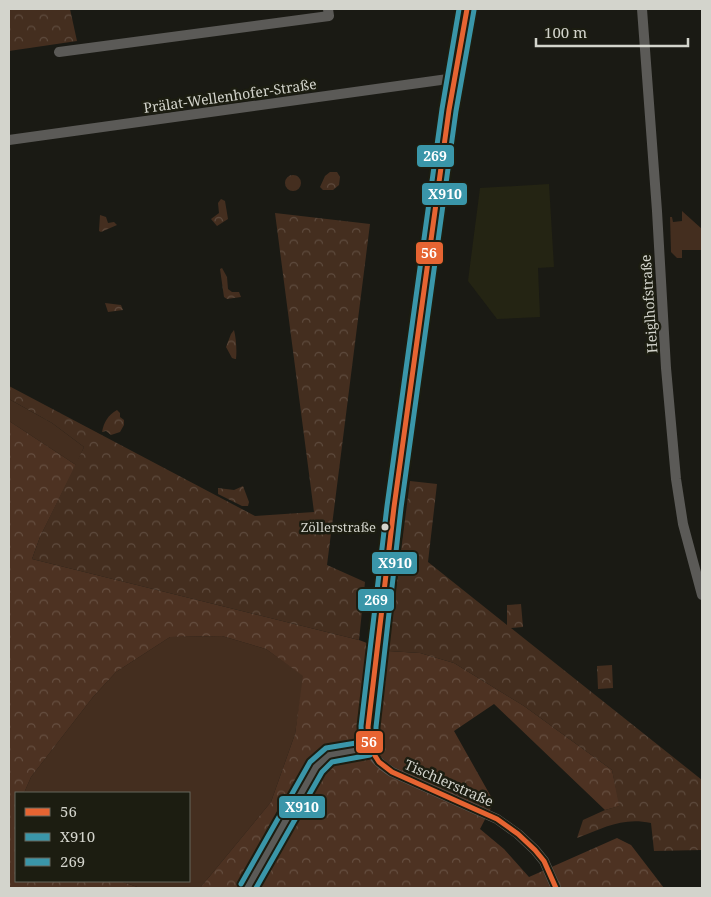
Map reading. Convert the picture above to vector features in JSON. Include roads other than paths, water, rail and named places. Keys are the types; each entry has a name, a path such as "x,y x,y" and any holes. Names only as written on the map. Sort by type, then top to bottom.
{"street":[{"path":"59,52 329,16 328,9"},
{"path":"248,888 316,767 329,755 369,748 368,727 384,591 449,110 467,9"},
{"name":"Heiglhofstraße","path":"642,9 666,368 676,479 683,524 702,595"},
{"name":"Prälat-Wellenhofer-Straße","path":"9,140 455,78"},
{"name":"Tischlerstraße","path":"369,748 380,764 392,772 497,819 518,834 544,861 556,888"}],"place":[{"name":"Zöllerstraße","path":"385,527"}]}
